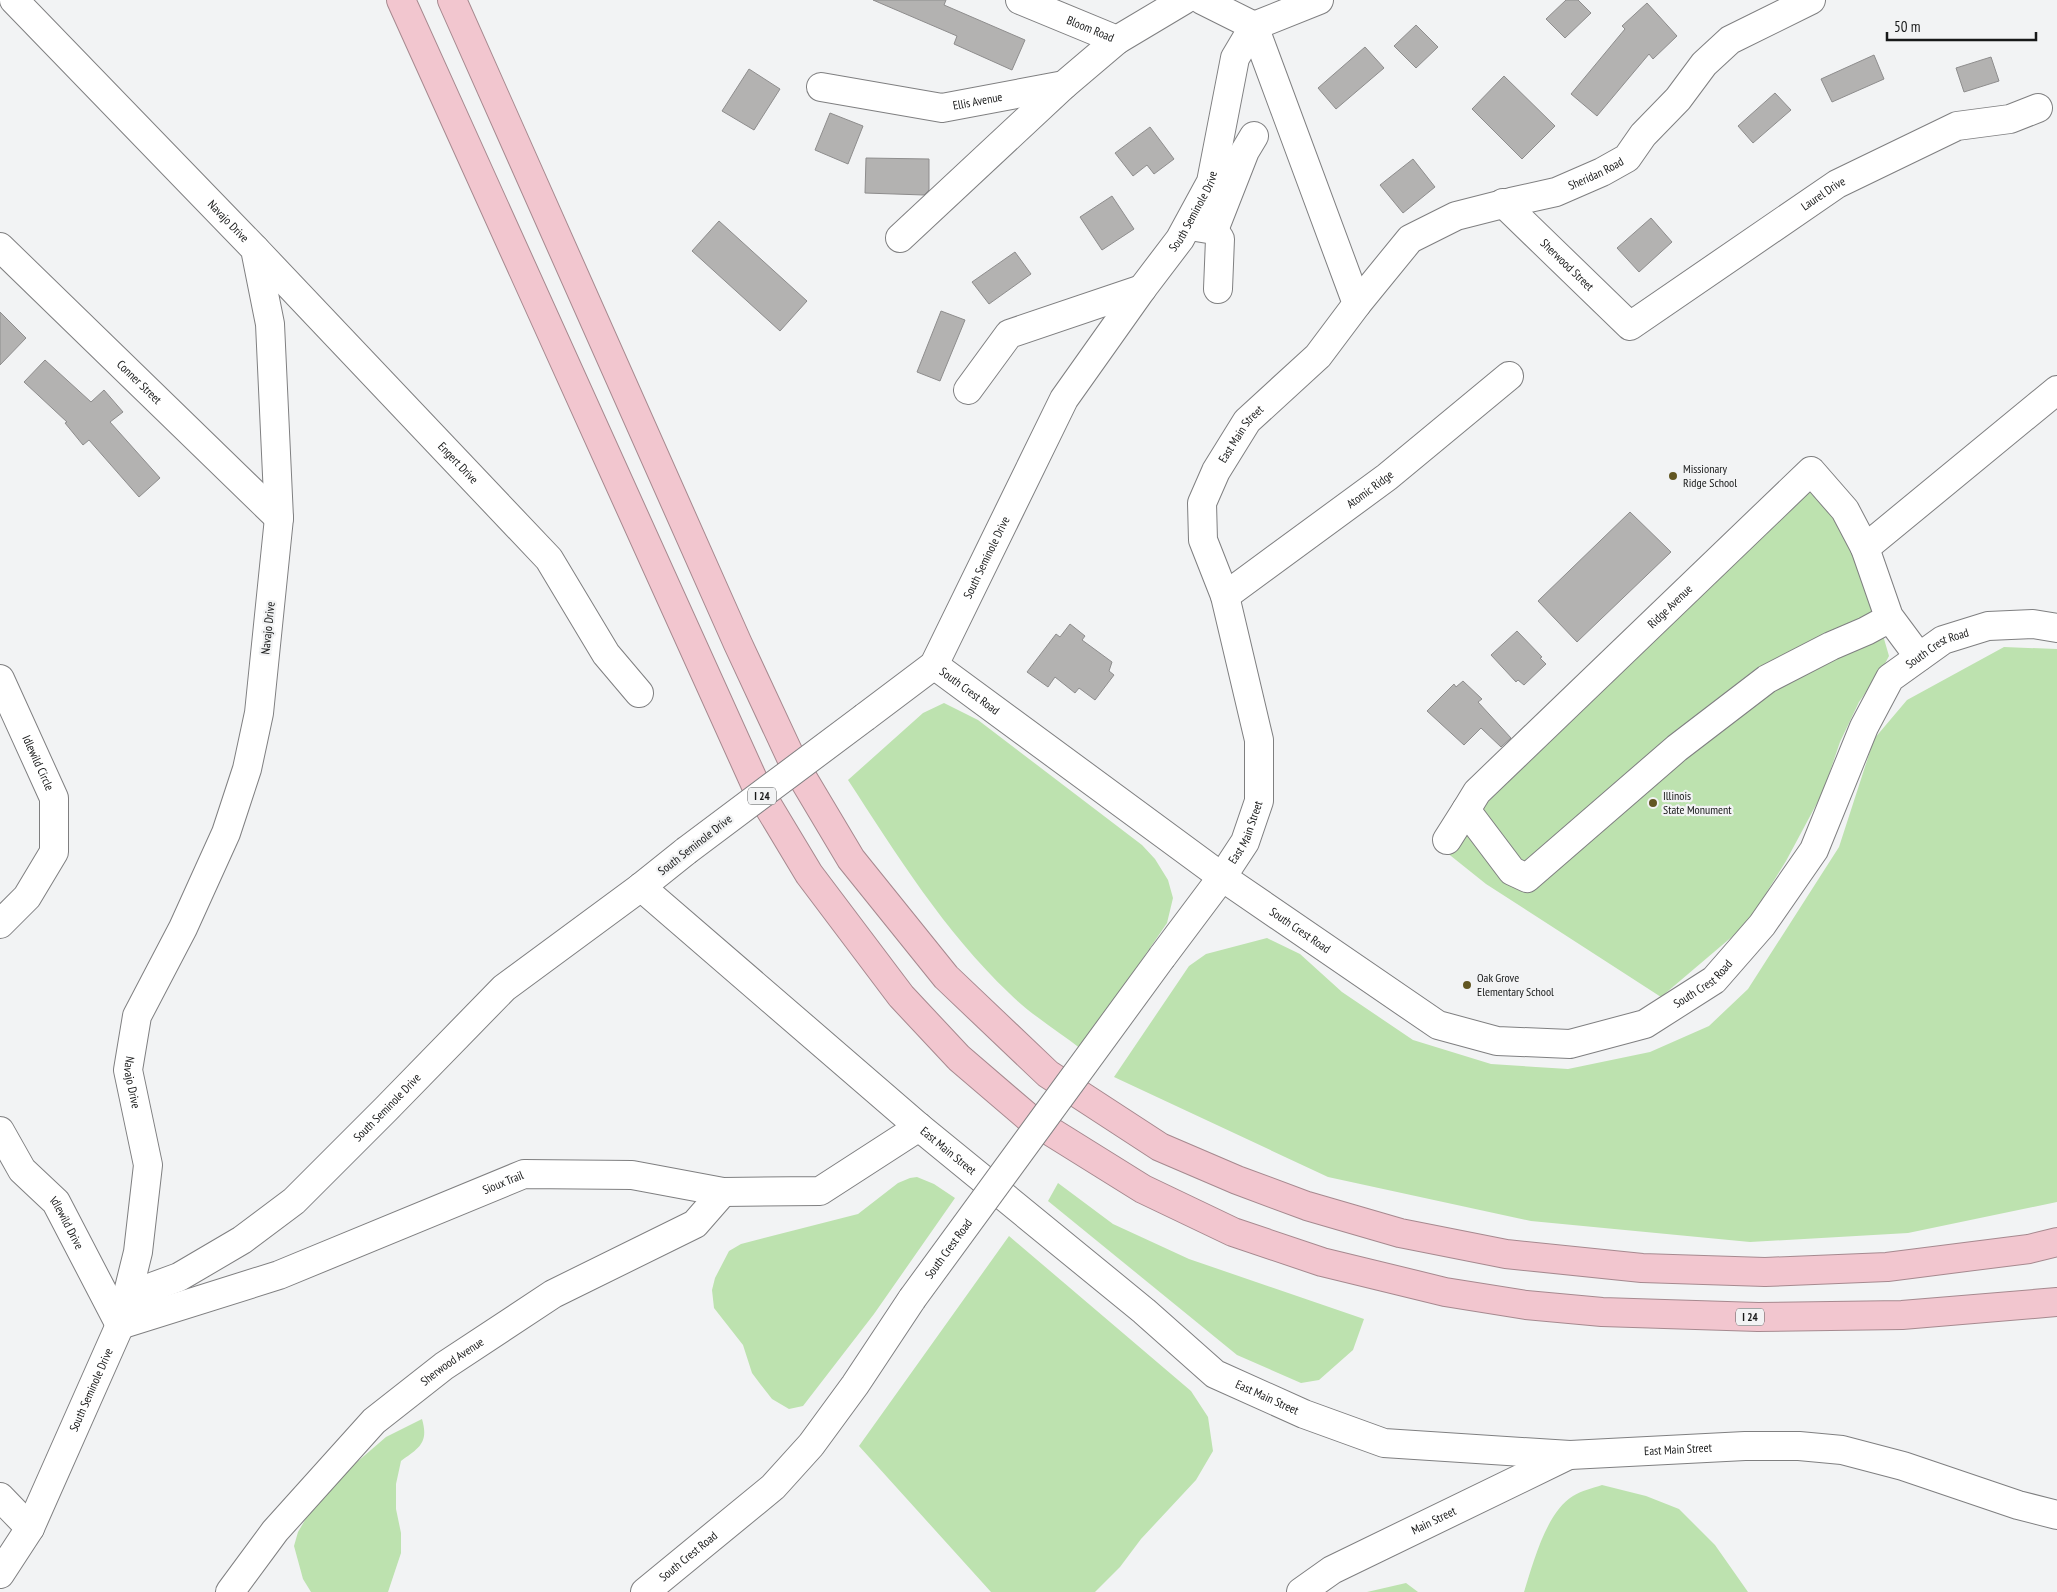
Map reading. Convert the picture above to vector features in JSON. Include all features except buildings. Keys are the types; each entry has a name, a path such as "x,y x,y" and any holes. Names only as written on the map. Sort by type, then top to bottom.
{"highway":[{"name":"I 24","path":"401,0 756,786 809,874 901,996 959,1058 1029,1118 1143,1189 1233,1232 1322,1262 1444,1292 1526,1305 1602,1312 1758,1317 1902,1314 2057,1302"},
{"path":"452,0 730,626 792,760 851,859 946,977 1048,1074 1160,1147 1237,1180 1307,1206 1400,1233 1506,1254 1642,1268 1765,1272 1887,1267 2029,1249 2057,1242"}],"street":[{"name":"Navajo Drive","path":"14,0 255,249 270,324 279,518 259,713 247,769 226,833 183,928 137,1016 128,1070 148,1165 138,1252 120,1325"},
{"name":"Bloom Road","path":"1020,0 1117,40 1184,0"},
{"path":"1202,0 1254,26 1357,304"},
{"path":"1254,26 1319,0"},
{"name":"Sheridan Road","path":"1357,304 1410,239 1456,216 1503,203 1556,192 1602,172 1627,158 1643,135 1678,100 1704,64 1730,40 1811,0"},
{"name":"South Seminole Drive","path":"0,1574 30,1528 120,1325 149,1288 179,1278 242,1240 294,1200 504,988 641,887 686,851 934,665 1064,399 1180,239 1211,182 1235,58 1254,26"},
{"name":"Ellis Avenue","path":"821,87 942,108 1064,85 1117,40"},
{"path":"900,238 1064,85"},
{"name":"Laurel Drive","path":"1630,326 1837,184 1957,126 2010,120 2038,108"},
{"path":"1214,230 1245,151 1254,136"},
{"name":"Sherwood Street","path":"1503,203 1630,326"},
{"path":"1187,226 1214,230 1220,239 1218,289"},
{"name":"Conner Street","path":"0,247 279,518"},
{"name":"Engert Drive","path":"255,249 549,559 606,654 639,693"},
{"path":"968,390 1009,334 1142,289"},
{"name":"East Main Street","path":"1222,877 1245,842 1259,801 1259,740 1225,596 1204,540 1202,503 1212,479 1247,421 1318,356 1357,304"},
{"name":"Atomic Ridge","path":"1225,596 1388,476 1509,376"},
{"path":"1865,548 2057,390"},
{"name":"Ridge Avenue","path":"1447,840 1478,792 1811,471 1845,510 1865,548 1890,618 1919,657"},
{"path":"1466,810 1512,871 1527,878 1677,748 1767,679 1890,618"},
{"name":"South Crest Road","path":"934,665 1222,877 1438,1025 1497,1041 1570,1044 1644,1024 1714,980 1762,925 1814,850 1864,727 1890,678 1943,640 1988,626 2033,624 2057,628"},
{"name":"Idlewild Circle","path":"0,679 54,798 54,852 27,897 0,924"},
{"name":"South Crest Road","path":"645,1592 773,1487 817,1438 912,1299 1222,877"},
{"name":"East Main Street","path":"641,887 919,1128 1144,1311 1215,1374 1304,1414 1384,1443 1570,1455 1745,1446 1799,1446 1842,1450 1903,1466 1990,1496 2057,1515"},
{"name":"Sioux Trail","path":"120,1325 279,1275 524,1174 632,1175 723,1192 820,1191 919,1128"},
{"name":"Idlewild Drive","path":"0,1131 22,1170 56,1202 120,1325"},
{"name":"Sherwood Avenue","path":"230,1592 275,1531 374,1421 444,1366 553,1294 695,1224 723,1192"},
{"name":"Main Street","path":"1301,1592 1332,1570 1570,1455"},
{"path":"0,1498 30,1528"}],"green space":[{"path":"1819,491 1864,570 1889,656 1859,702 1840,742 1823,792 1786,861 1747,924 1661,997 1486,884 1446,852 1469,820 1808,493"},
{"path":"2004,647 2057,649 2057,1202 1908,1233 1750,1242 1531,1221 1328,1177 1114,1077 1189,966 1206,954 1267,938 1300,954 1342,992 1413,1040 1491,1064 1568,1069 1650,1052 1709,1026 1748,989 1839,847 1874,739 1907,700"},
{"path":"944,703 978,720 1142,845 1155,859 1168,880 1173,898 1167,923 1081,1049 1017,1001 963,944 922,891 848,780 923,713"},
{"path":"917,1177 934,1184 955,1198 874,1314 803,1406 789,1409 772,1399 752,1373 743,1345 714,1308 712,1290 715,1278 729,1251 741,1244 858,1214 898,1183"},
{"path":"1058,1183 1113,1224 1189,1259 1364,1319 1353,1350 1319,1380 1301,1383 1237,1355 1048,1201"},
{"path":"1009,1236 1191,1391 1208,1417 1213,1451 1196,1480 1141,1539 1120,1567 1095,1592 991,1592 859,1446"},
{"path":"422,1419 424,1434 421,1444 401,1461 396,1484 396,1509 401,1533 401,1553 388,1592 311,1592 303,1579 294,1546 298,1532 308,1515 328,1487 386,1437"},
{"path":"1602,1485 1646,1496 1679,1509 1715,1545 1748,1592 1524,1592 1536,1554 1555,1514 1573,1496"},
{"path":"1406,1583 1418,1592 1367,1592"}],"place":[{"name":"Missionary Ridge School","path":"1673,476"},
{"name":"Illinois State Monument","path":"1653,803"},
{"name":"Oak Grove Elementary School","path":"1467,985"}]}
